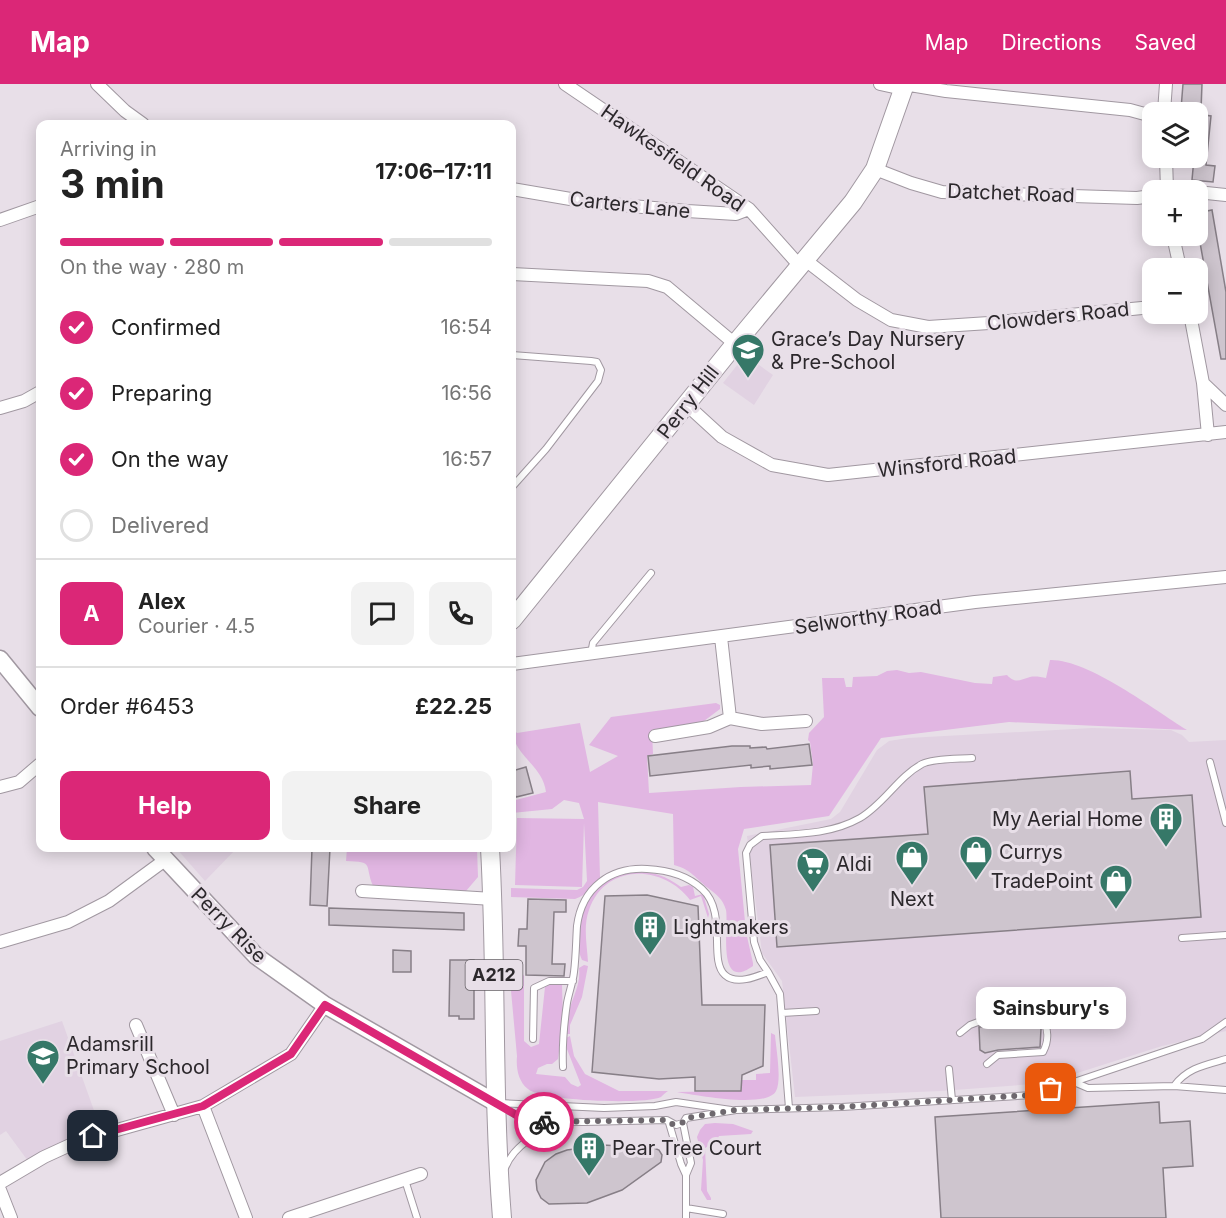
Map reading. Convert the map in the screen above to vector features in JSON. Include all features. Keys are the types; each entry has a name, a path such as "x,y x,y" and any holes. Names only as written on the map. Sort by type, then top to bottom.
{"main road":[{"name":"Perry Hill","path":"516,615 853,202 875,169 904,86"},
{"path":"0,659 36,703"},
{"name":"A212","path":"490,852 496,1103 502,1218"},
{"name":"Perry Rise","path":"160,854 256,956 325,1005 496,1103"}],"street":[{"path":"97,84 136,120"},
{"name":"Hawkesfield Road","path":"565,84 749,209 802,262"},
{"path":"880,84 946,87 1142,113"},
{"path":"1165,102 1166,84"},
{"name":"Datchet Road","path":"875,169 942,192 1142,197"},
{"name":"Carters Lane","path":"516,190 588,202 665,209 736,214 749,209"},
{"path":"1208,193 1226,195"},
{"path":"0,220 36,207"},
{"name":"Clowders Road","path":"802,262 856,300 891,320 928,327 1142,308"},
{"path":"516,274 648,281 667,286 735,344"},
{"path":"1192,324 1203,383 1209,435"},
{"path":"1203,383 1226,405"},
{"path":"0,408 24,401 36,394"},
{"name":"Winsford Road","path":"687,405 722,437 772,465 828,476 1226,432"},
{"name":"Selworthy Road","path":"516,664 975,603 1226,577"},
{"path":"722,637 730,718"},
{"path":"655,736 709,727 730,718 769,724 806,721"},
{"path":"0,787 19,782 36,767"},
{"path":"0,942 68,922 109,901 160,854"},
{"path":"362,891 493,899"},
{"path":"0,1183 44,1157 81,1140 203,1106 291,1054 325,1005"},
{"path":"136,1025 174,1115"},
{"path":"203,1106 246,1218"},
{"path":"289,1218 421,1174"},
{"path":"0,1190 11,1218"}],"lane":[{"path":"516,355 597,362 601,370 598,381 516,483"},
{"path":"591,655 593,643 651,573"},
{"path":"789,1108 780,994 760,960 754,942 746,853 750,845 762,836 809,834 832,829 861,818 884,800 904,778 924,763 972,758"},
{"path":"1210,762 1226,824"},
{"path":"563,1067 564,1025 573,981 578,924 585,902 604,878 613,873 639,868 674,873 704,890 715,912 719,964 722,973 736,980 748,979 768,972"},
{"path":"1182,938 1226,935"},
{"path":"532,1039 534,988 549,981 573,981"},
{"path":"782,1013 816,1011"},
{"path":"960,1033 978,1022 1041,1017 1046,1023 1048,1042 1043,1052 998,1055 987,1064"},
{"path":"496,1103 532,1121 668,1121 676,1125 685,1120 736,1110 1032,1095 1202,1039 1226,1022"},
{"path":"1174,1086 1181,1076 1196,1067 1226,1059"},
{"path":"949,1069 952,1100"},
{"path":"1074,1082 1088,1088 1174,1086 1226,1090"},
{"path":"496,1103 604,1108 655,1106 676,1102 736,1110"},
{"path":"676,1102 685,1108 692,1163 686,1175"},
{"path":"676,1102 665,1110 686,1175 686,1218"},
{"path":"499,1184 509,1158 531,1138 551,1128 583,1122"},
{"path":"405,1179 417,1218"},
{"path":"686,1208 723,1214"}],"shaded area":[{"name":"Grace’s Day Nursery & Pre-School","path":"745,355 773,375 754,405 723,383"},
{"path":"1050,660 1083,668 1139,698 1187,730 1009,722 881,738 829,816 744,829 738,849 746,932 753,966 741,972 734,971 729,964 726,910 723,903 693,875 674,865 673,814 598,802 600,878 592,888 575,899 511,897 511,888 577,890 583,887 587,881 584,823 582,887 515,885 517,818 584,819 579,803 564,800 552,809 516,813 516,800 546,792 539,774 517,746 516,732 580,723 590,772 618,756 589,745 611,717 716,703 720,705 720,709 700,724 652,731 653,754 647,756 649,793 811,785 813,764 808,740 809,733 824,717 822,678 844,678 846,687 852,687 853,677 877,676 887,671 897,670 992,684 993,677 1007,675 1015,680 1032,677 1046,678"},
{"path":"1092,728 1171,730 1182,735 1189,742 1226,740 1226,1031 1162,1046 1046,1083 941,1091 795,1097 782,981 762,953 747,836 831,819 840,812 877,750 889,741"},
{"path":"180,852 233,852 205,881"},
{"path":"347,852 477,852 478,877 466,891 373,886 365,864 346,861"},
{"path":"635,871 660,875 681,887 689,885 693,887 695,896 703,894 708,918 701,896 690,900 679,888 650,875 635,874 621,877 608,884 597,895 589,910 586,929 588,962 582,960 579,951 579,937 588,901 601,885"},
{"path":"584,965 588,966 582,997 570,1025 570,1034 567,1034 568,1016 578,985 579,968"},
{"path":"518,966 524,976 524,1041 531,1047 539,1044 545,987 555,982 562,985 563,1019 558,1059 552,1064 538,1068 536,1074 565,1077 571,1084 578,1087 581,1085 565,1044 566,1038 570,1036 574,1056 585,1074 619,1091 668,1091 661,1097 651,1099 593,1101 552,1096 528,1089 517,1070 509,969"},
{"name":"Adamsrill Primary School","path":"62,1021 101,1130 28,1161 6,1131 0,1135 0,1041"},
{"path":"771,1033 775,1035 779,1079 776,1091 770,1096 745,1100 677,1092 741,1091 742,1080 756,1080 756,1074 770,1073"},
{"path":"705,1124 733,1124 753,1131 751,1134 719,1136 716,1142 705,1148 707,1191 711,1198 707,1200 701,1190 703,1160 697,1137"}],"building":[{"path":"1183,84 1202,84 1201,102 1182,102"},
{"path":"1208,116 1211,116 1208,145"},
{"path":"1215,166 1213,182 1192,180 1193,168"},
{"path":"1212,210 1226,292 1226,359 1221,359 1208,287 1208,258 1203,258 1201,246 1208,246 1208,211"},
{"path":"809,744 812,765 770,769 770,766 751,768 751,765 650,776 648,756 732,746 766,747 767,749"},
{"path":"526,767 533,793 516,797 516,770"},
{"path":"1130,771 1132,799 1192,795 1201,917 777,947 770,845 928,834 924,787"},
{"path":"312,852 330,852 327,906 310,905"},
{"name":"Lightmakers","path":"647,895 698,906 702,1005 765,1005 763,1066 742,1075 741,1091 695,1091 695,1077 659,1079 592,1072 605,896"},
{"path":"528,899 566,900 566,912 554,912 552,964 565,964 564,976 526,975 526,946 518,946 519,929 527,929"},
{"path":"329,908 464,913 464,930 329,925"},
{"path":"393,950 411,951 411,972 393,972"},
{"path":"450,960 474,960 474,1019 449,1016"},
{"path":"1038,1022 1041,1029 1040,1047 985,1053 980,1050 979,1027"},
{"path":"1159,1102 1160,1123 1190,1121 1193,1166 1163,1168 1166,1218 941,1218 935,1117"},
{"name":"Pear Tree Court","path":"603,1145 654,1148 662,1155 661,1162 622,1190 587,1203 549,1204 541,1198 536,1180 545,1162 567,1150"}],"way so far":[{"path":"544,1122 667,1120 676,1125 683,1123 686,1118 736,1110 842,1107 1032,1095 1051,1089"}],"place":[{"name":"Grace’s Day Nursery & Pre-School","path":"748,379"},
{"name":"My Aerial Home","path":"1166,848"},
{"name":"Currys","path":"976,881"},
{"name":"Next","path":"912,886"},
{"name":"Aldi","path":"813,893"},
{"name":"TradePoint","path":"1116,910"},
{"name":"Lightmakers","path":"650,956"},
{"name":"Adamsrill Primary School","path":"43,1085"},
{"name":"Sainsbury's","path":"1051,1089"},
{"name":"Pear Tree Court","path":"589,1177"}],"route":[{"path":"93,1136 203,1106 291,1054 325,1005 518,1116 544,1122"}]}
